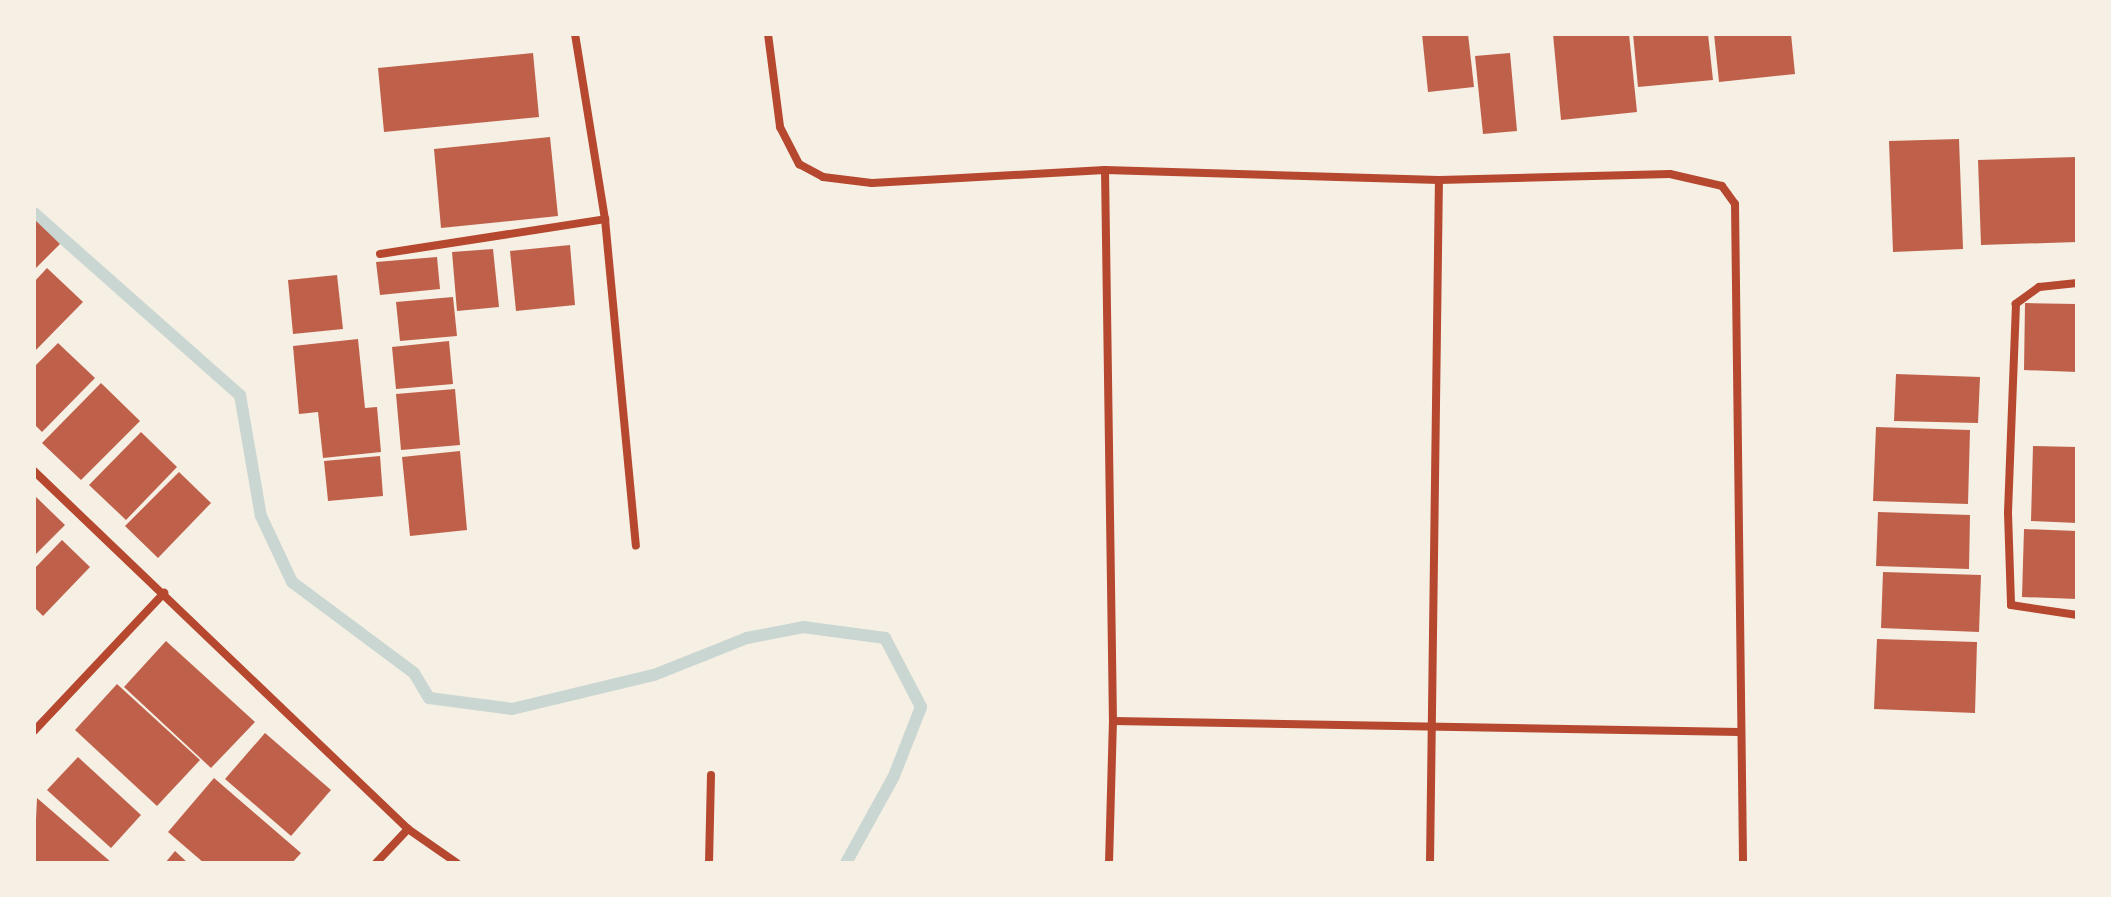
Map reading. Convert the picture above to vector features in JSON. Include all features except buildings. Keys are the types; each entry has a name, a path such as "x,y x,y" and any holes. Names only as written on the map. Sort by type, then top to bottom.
{"street":[{"path":"575,34 605,219 636,546"},
{"path":"768,34 780,127 799,164 823,177 872,183 1105,170 1439,180 1699,176 1722,186 1735,204 1743,863"},
{"path":"1105,170 1113,721 1109,863"},
{"path":"1430,863 1427,732 1439,180"},
{"path":"380,254 605,219"},
{"path":"2077,283 2039,287 2016,304 2008,513 2011,605 2077,615"},
{"path":"34,471 408,829 457,863"},
{"path":"34,731 164,593"},
{"path":"1113,721 1427,732 1740,732"},
{"path":"709,863 711,775"},
{"path":"376,863 408,829"}],"waterway":[{"path":"34,213 240,395 261,516 292,582 414,673 429,698 512,709 654,675 747,638 803,627 885,638 921,707 894,776 846,863"}]}
